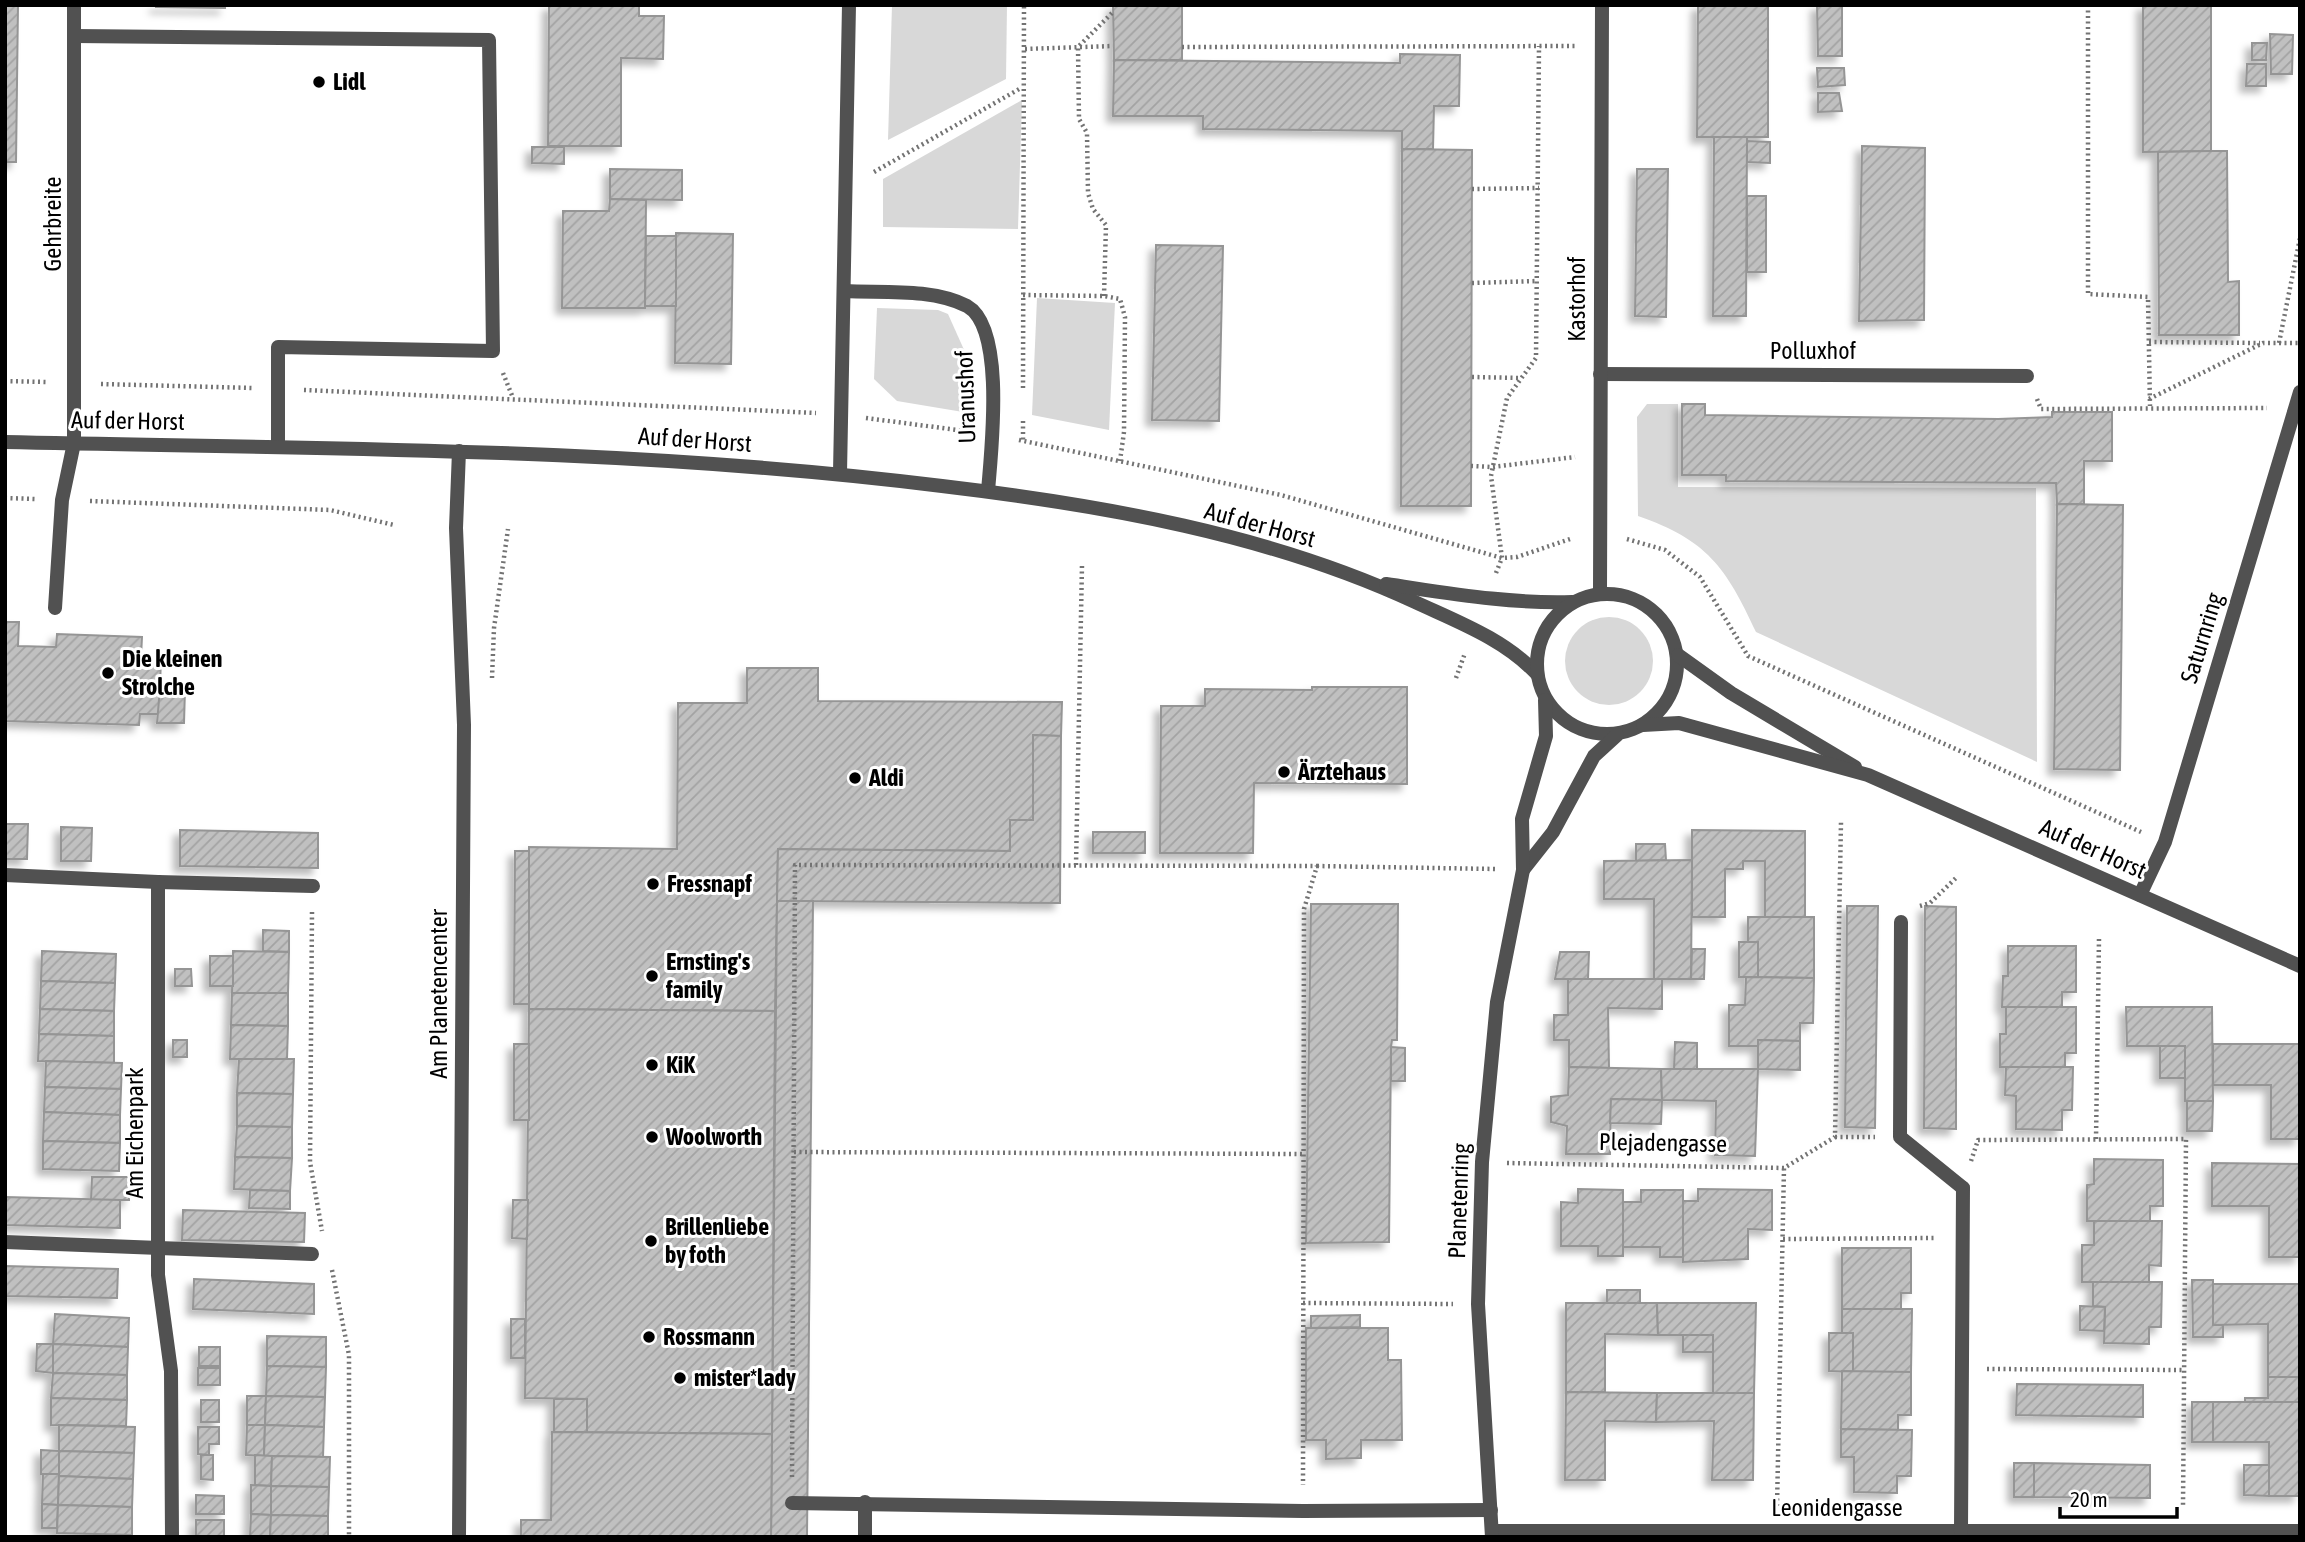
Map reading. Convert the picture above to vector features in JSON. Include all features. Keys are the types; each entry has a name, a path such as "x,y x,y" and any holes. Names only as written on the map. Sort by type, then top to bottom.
{"street":[{"name":"Gehrbreite","path":"55,608 62,500 74,443 74,5"},
{"path":"841,473 849,5"},
{"name":"Kastorhof","path":"1600,592 1602,5"},
{"path":"74,36 489,40 493,351 278,347 278,447"},
{"name":"Uranushof","path":"845,291 928,295 952,300 970,308 984,324 992,369 992,435 988,491"},
{"name":"Polluxhof","path":"1600,374 2027,376"},
{"name":"Saturnring","path":"2140,895 2165,842 2300,392"},
{"name":"Auf der Horst","path":"5,442 459,451 841,473 988,491 1145,518 1257,545 1371,581 1518,654 1537,674"},
{"name":"Am Planetencenter","path":"459,451 457,541 464,725 459,1537"},
{"name":"Auf der Horst","path":"1371,581 1486,599 1535,603 1572,602"},
{"path":"1600,592 1626,596 1651,607 1669,628 1678,655 1676,682 1664,707 1643,725 1617,735 1589,733 1564,721 1545,700 1537,674 1539,645 1551,621 1572,602 1600,592"},
{"name":"Auf der Horst","path":"1678,655 1731,693 1868,775 2300,966"},
{"name":"Planetenring","path":"1492,1534 1478,1304 1482,1162 1497,1002 1523,870 1522,819 1546,736 1545,700"},
{"name":"Auf der Horst","path":"1643,725 1679,723 1868,775"},
{"name":"Planetenring","path":"1523,870 1553,832 1594,756 1617,735"},
{"path":"5,875 313,886"},
{"name":"Am Eichenpark","path":"158,882 158,1275 171,1371 172,1537"},
{"path":"1901,922 1900,1137 1963,1188 1961,1531"},
{"path":"5,1242 312,1254"},
{"path":"865,1502 865,1537"},
{"path":"792,1503 865,1502 1303,1511 1491,1510"},
{"name":"Leonidengasse","path":"1492,1534 2300,1531"}],"path":[{"path":"1023,402 1024,5"},
{"path":"2088,5 2088,294 2148,296 2150,406"},
{"path":"1104,296 1106,225 1093,209 1088,193 1087,133 1079,120 1078,47 1113,12"},
{"path":"1025,49 1113,46"},
{"path":"1502,558 1494,508 1492,467 1507,398 1536,358 1539,46"},
{"path":"1182,47 1601,46"},
{"path":"847,187 1022,87"},
{"path":"1472,189 1539,188"},
{"path":"2279,343 2300,238"},
{"path":"1472,283 1538,281"},
{"path":"1023,295 1104,296 1120,299 1125,317 1124,432 1120,461"},
{"path":"2149,342 2300,343"},
{"path":"2149,399 2263,343"},
{"path":"2027,376 2041,409 2150,406 2295,408"},
{"path":"1472,377 1521,378"},
{"path":"5,382 279,389 842,415 992,435 1281,495 1502,558 1517,557 1567,538 1599,537 1638,541 1664,550 1700,577 1748,656 2165,842"},
{"path":"1023,415 1023,442"},
{"path":"1471,466 1492,467 1600,455"},
{"path":"5,498 330,510 394,525"},
{"path":"1076,864 1082,565"},
{"path":"1835,1137 1840,822"},
{"path":"792,1503 795,865 1076,864 1523,870"},
{"path":"1303,1511 1304,909 1317,866"},
{"path":"1901,922 1913,908 1930,902 1958,876"},
{"path":"313,886 310,1162 325,1242"},
{"path":"2096,1139 2099,938"},
{"path":"1777,1531 1784,1167 1835,1137 1900,1137"},
{"path":"1963,1188 1978,1140 2186,1139 2183,1530"},
{"path":"794,1152 1302,1154"},
{"name":"Plejadengasse","path":"1482,1162 1784,1167"},
{"path":"1783,1239 1962,1238"},
{"path":"331,1265 349,1355 349,1537"},
{"path":"1303,1303 1478,1304"},
{"path":"1962,1369 2184,1370"}],"shaded area":[{"path":"892,5 1007,5 1006,79 888,140"},
{"path":"1022,100 1018,229 883,227 883,179"},
{"path":"1037,298 1115,303 1109,430 1032,415"},
{"path":"877,308 938,310 948,314 965,352 969,413 897,401 874,379"},
{"path":"1647,404 1678,404 1678,487 2036,488 2037,762 1756,632 1735,590 1712,559 1681,535 1638,516 1637,417"},
{"path":"1609,617 1626,621 1640,630 1649,644 1653,661 1649,678 1640,692 1626,701 1609,705 1592,701 1578,692 1569,678 1565,661 1569,644 1578,630 1592,621"}],"building":[{"path":"5,5 18,5 16,162 5,162"},
{"path":"225,5 225,8 156,7"},
{"path":"549,5 639,5 639,16 664,16 663,59 621,58 621,146 548,146"},
{"path":"1113,5 1182,5 1182,60 1114,60"},
{"path":"1698,5 1768,5 1768,137 1697,137"},
{"path":"1817,5 1842,5 1842,56 1818,56"},
{"path":"2143,5 2211,5 2211,151 2143,152"},
{"path":"2270,34 2293,35 2292,74 2271,74"},
{"path":"2252,43 2267,43 2266,60 2252,60"},
{"path":"1400,54 1460,55 1459,106 1434,106 1433,149 1402,149 1402,131 1203,129 1203,116 1113,116 1114,60 1400,63"},
{"path":"2247,64 2266,64 2266,86 2246,86"},
{"path":"1817,68 1844,68 1845,85 1818,87"},
{"path":"1818,93 1839,93 1842,111 1818,112"},
{"path":"1714,137 1747,137 1746,316 1713,316"},
{"path":"1747,141 1770,142 1770,163 1747,162"},
{"path":"1862,146 1925,148 1924,320 1859,321"},
{"path":"532,147 564,147 564,164 532,163"},
{"path":"1402,149 1472,150 1471,506 1401,506"},
{"path":"2227,151 2228,282 2239,281 2239,335 2159,335 2158,152"},
{"path":"610,169 682,170 682,200 610,199"},
{"path":"1637,169 1668,169 1666,317 1635,316"},
{"path":"1747,196 1766,196 1766,272 1747,272"},
{"path":"610,199 646,200 645,308 562,308 563,211 609,211"},
{"path":"676,233 733,234 731,364 675,363"},
{"path":"646,236 676,236 676,306 645,306"},
{"path":"1156,245 1223,246 1219,421 1152,420"},
{"path":"1682,404 1705,404 1705,415 1998,419 2052,417 2052,412 2112,412 2112,461 2084,461 2084,504 2057,504 2056,483 1726,481 1726,475 1682,475"},
{"path":"2057,504 2123,505 2120,770 2054,769"},
{"name":"Die kleinen Strolche","path":"5,622 19,622 18,646 56,647 57,634 142,637 141,657 161,658 159,714 140,714 139,725 5,721"},
{"path":"747,668 818,668 818,701 1062,702 1061,736 1033,735 1033,820 1010,820 1010,851 778,849 775,1011 529,1009 529,847 677,849 678,703 747,703"},
{"name":"Ärztehaus","path":"1312,687 1407,687 1407,784 1254,783 1253,853 1160,853 1161,706 1205,706 1205,689 1312,690"},
{"path":"160,688 185,689 184,723 157,723"},
{"path":"1033,735 1061,736 1060,903 777,901 778,849 1010,851 1010,820 1033,820"},
{"path":"5,824 28,824 27,859 5,859"},
{"path":"61,827 92,828 91,861 61,861"},
{"path":"180,830 318,833 318,868 180,866"},
{"path":"1692,830 1805,831 1805,918 1765,917 1765,861 1743,861 1743,869 1725,869 1725,917 1692,917"},
{"path":"1093,832 1145,832 1145,853 1093,853"},
{"path":"1636,844 1665,844 1666,860 1636,861"},
{"path":"515,851 529,851 529,1004 514,1004"},
{"path":"1692,860 1691,979 1654,979 1654,899 1604,899 1604,861"},
{"path":"777,901 813,901 807,1537 771,1537"},
{"path":"1311,904 1398,904 1397,1040 1392,1040 1391,1047 1389,1242 1306,1243"},
{"path":"1847,906 1878,906 1875,1128 1845,1127"},
{"path":"1925,906 1956,907 1956,1129 1924,1128"},
{"path":"1748,917 1814,917 1814,978 1758,977 1758,942 1748,942"},
{"path":"263,930 289,931 289,952 263,951"},
{"path":"1739,942 1758,942 1758,977 1739,977"},
{"path":"2008,946 2076,946 2076,992 2062,992 2062,1007 2002,1007 2003,976 2008,976"},
{"path":"1692,949 1705,949 1704,979 1691,979"},
{"path":"42,951 116,954 115,983 41,981"},
{"path":"233,951 289,952 288,993 232,993"},
{"path":"1560,952 1589,952 1588,979 1555,979"},
{"path":"210,956 233,956 233,986 210,986"},
{"path":"175,969 191,969 192,986 175,986"},
{"path":"1746,977 1814,978 1813,1023 1800,1023 1800,1041 1758,1040 1758,1046 1729,1046 1729,1005 1745,1005"},
{"path":"1568,979 1662,979 1662,1009 1608,1008 1609,1068 1569,1067 1569,1040 1554,1040 1554,1015 1568,1015"},
{"path":"41,981 115,983 114,1011 40,1009"},
{"path":"232,993 288,993 288,1026 231,1025"},
{"path":"2006,1007 2076,1007 2076,1053 2065,1053 2065,1067 2000,1067 2000,1034 2006,1034"},
{"path":"2126,1007 2212,1007 2213,1101 2185,1101 2185,1046 2127,1046"},
{"path":"40,1009 114,1011 114,1036 39,1034"},
{"path":"529,1009 775,1011 772,1434 587,1432 587,1399 525,1398"},
{"path":"231,1025 288,1026 287,1059 230,1059"},
{"path":"39,1034 114,1036 114,1063 38,1061"},
{"path":"173,1040 187,1040 187,1057 173,1057"},
{"path":"1758,1040 1800,1041 1800,1070 1758,1069"},
{"path":"1675,1042 1697,1043 1697,1069 1674,1069"},
{"path":"514,1044 529,1044 529,1120 514,1120"},
{"path":"2213,1044 2300,1044 2300,1139 2271,1139 2271,1085 2213,1085"},
{"path":"2160,1046 2185,1046 2185,1078 2160,1078"},
{"path":"1391,1047 1405,1048 1405,1081 1391,1081"},
{"path":"239,1059 294,1059 293,1094 237,1093"},
{"path":"46,1061 122,1063 121,1089 45,1087"},
{"path":"1569,1067 1661,1069 1662,1100 1611,1099 1610,1154 1566,1154 1567,1126 1551,1122 1551,1097 1568,1095"},
{"path":"2006,1067 2073,1067 2072,1110 2062,1110 2062,1130 2016,1129 2016,1096 2005,1095"},
{"path":"1661,1069 1758,1069 1755,1156 1715,1155 1716,1101 1662,1100"},
{"path":"45,1087 121,1089 120,1115 44,1112"},
{"path":"237,1093 293,1094 292,1127 237,1126"},
{"path":"1611,1099 1662,1100 1661,1124 1610,1123"},
{"path":"2187,1101 2213,1101 2212,1131 2187,1131"},
{"path":"44,1112 120,1115 120,1143 43,1141"},
{"path":"237,1126 292,1127 292,1158 235,1157"},
{"path":"43,1141 120,1143 119,1171 43,1169"},
{"path":"235,1157 292,1158 290,1191 234,1189"},
{"path":"2094,1159 2163,1160 2163,1206 2150,1206 2150,1221 2087,1221 2087,1185 2094,1184"},
{"path":"2212,1163 2300,1164 2300,1257 2269,1257 2269,1206 2212,1206"},
{"path":"92,1177 129,1177 129,1200 91,1200"},
{"path":"1578,1189 1623,1190 1623,1256 1598,1256 1598,1246 1561,1246 1561,1202 1578,1203"},
{"path":"1698,1189 1772,1190 1772,1230 1748,1229 1748,1259 1683,1262 1683,1201 1698,1201"},
{"path":"250,1190 290,1191 290,1209 249,1208"},
{"path":"1641,1190 1683,1190 1683,1257 1660,1257 1660,1247 1623,1247 1623,1202 1641,1202"},
{"path":"5,1197 120,1200 120,1228 5,1225"},
{"path":"513,1200 528,1200 527,1239 512,1238"},
{"path":"183,1210 305,1213 304,1242 182,1240"},
{"path":"2094,1221 2162,1221 2161,1266 2149,1265 2149,1282 2082,1282 2082,1245 2094,1245"},
{"path":"1842,1248 1911,1248 1911,1293 1901,1293 1901,1309 1842,1309"},
{"path":"5,1266 118,1269 117,1298 5,1296"},
{"path":"194,1279 314,1284 314,1314 193,1309"},
{"path":"2192,1280 2213,1280 2213,1325 2223,1325 2223,1337 2193,1337"},
{"path":"2093,1282 2162,1282 2161,1327 2149,1327 2149,1344 2104,1343 2105,1307 2093,1306"},
{"path":"2213,1284 2299,1284 2299,1377 2268,1377 2268,1324 2213,1325"},
{"path":"1607,1290 1640,1290 1640,1303 1607,1303"},
{"path":"1566,1303 1657,1303 1658,1335 1605,1334 1605,1392 1566,1392"},
{"path":"1657,1303 1756,1303 1754,1393 1713,1393 1713,1335 1658,1335"},
{"path":"2080,1306 2105,1307 2104,1331 2080,1330"},
{"path":"1842,1309 1912,1309 1911,1372 1853,1372 1853,1333 1842,1333"},
{"path":"55,1314 129,1318 128,1347 53,1344"},
{"path":"1360,1315 1360,1327 1311,1328 1311,1316"},
{"path":"511,1319 525,1319 525,1358 511,1358"},
{"path":"1306,1328 1388,1328 1388,1360 1401,1360 1402,1440 1361,1440 1361,1458 1326,1459 1326,1440 1306,1440"},
{"path":"1829,1333 1853,1333 1853,1372 1829,1371"},
{"path":"1683,1335 1713,1335 1713,1352 1683,1352"},
{"path":"267,1336 326,1337 326,1367 267,1366"},
{"path":"37,1344 53,1344 53,1373 36,1371"},
{"path":"53,1344 128,1347 127,1375 53,1373"},
{"path":"199,1347 220,1347 220,1366 199,1366"},
{"path":"267,1366 326,1367 325,1397 266,1396"},
{"path":"198,1368 220,1368 220,1385 198,1385"},
{"path":"1842,1371 1911,1372 1911,1415 1898,1415 1898,1430 1841,1429"},
{"path":"53,1373 127,1375 127,1400 51,1398"},
{"path":"2268,1377 2299,1377 2299,1402 2245,1402 2245,1398 2268,1398"},
{"path":"2017,1384 2143,1385 2143,1417 2016,1415"},
{"path":"1566,1392 1657,1393 1656,1422 1605,1421 1605,1480 1565,1480"},
{"path":"1657,1393 1754,1393 1753,1480 1712,1480 1714,1421 1656,1422"},
{"path":"247,1396 266,1396 265,1425 247,1425"},
{"path":"266,1396 325,1397 324,1427 265,1425"},
{"path":"51,1398 127,1400 126,1426 51,1425"},
{"path":"554,1399 587,1399 587,1432 554,1432"},
{"path":"201,1400 219,1400 219,1422 201,1422"},
{"path":"2192,1402 2213,1402 2213,1442 2192,1442"},
{"path":"2213,1402 2299,1402 2299,1496 2269,1496 2269,1442 2213,1442"},
{"path":"59,1425 135,1427 134,1453 59,1451"},
{"path":"247,1425 265,1425 264,1456 246,1455"},
{"path":"265,1425 324,1427 323,1457 264,1456"},
{"path":"198,1427 219,1427 219,1444 209,1444 209,1455 198,1454"},
{"path":"1841,1429 1912,1430 1911,1476 1897,1476 1897,1493 1854,1492 1854,1457 1841,1457"},
{"path":"552,1432 772,1434 771,1537 521,1537 521,1520 551,1520"},
{"path":"41,1450 59,1451 59,1474 41,1474"},
{"path":"59,1451 134,1453 133,1479 59,1476"},
{"path":"201,1455 213,1455 213,1480 201,1479"},
{"path":"255,1455 272,1456 271,1486 255,1485"},
{"path":"272,1456 330,1457 329,1487 271,1486"},
{"path":"2014,1463 2034,1463 2034,1497 2014,1497"},
{"path":"2034,1463 2150,1465 2150,1498 2034,1497"},
{"path":"2244,1465 2269,1465 2269,1496 2244,1495"},
{"path":"43,1474 59,1474 58,1505 42,1504"},
{"path":"59,1476 133,1479 132,1507 58,1505"},
{"path":"251,1485 271,1486 271,1515 251,1514"},
{"path":"271,1486 329,1487 328,1516 271,1515"},
{"path":"196,1495 224,1496 224,1514 196,1514"},
{"path":"42,1504 58,1505 57,1528 42,1528"},
{"path":"58,1505 132,1507 132,1535 57,1533"},
{"path":"251,1514 271,1515 270,1537 250,1537"},
{"path":"271,1515 328,1516 328,1537 270,1537"},
{"path":"196,1520 224,1520 224,1537 196,1537"}],"place":[{"name":"Lidl","path":"319,82"},
{"name":"Die kleinen Strolche","path":"108,673"},
{"name":"Ärztehaus","path":"1284,772"},
{"name":"Aldi","path":"855,778"},
{"name":"Fressnapf","path":"653,884"},
{"name":"Ernsting's family","path":"652,976"},
{"name":"KiK","path":"652,1065"},
{"name":"Woolworth","path":"652,1137"},
{"name":"Brillenliebe by foth","path":"651,1241"},
{"name":"Rossmann","path":"649,1337"},
{"name":"mister*lady","path":"680,1378"}]}
